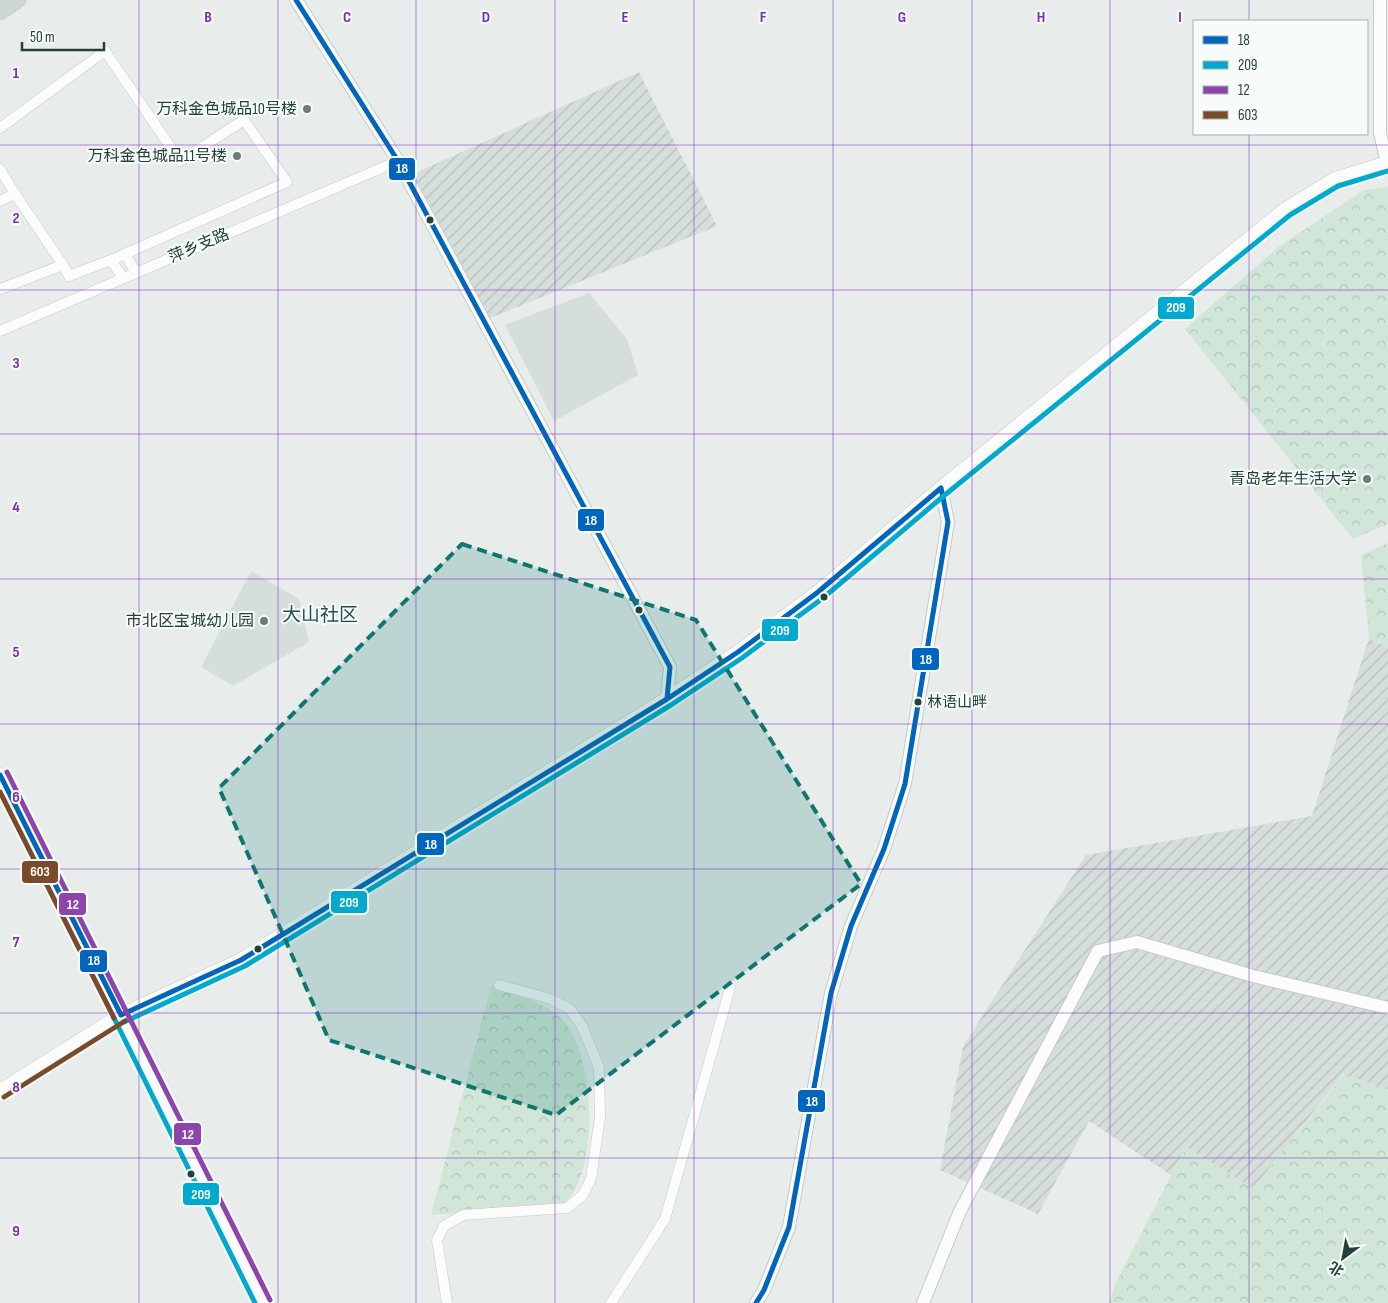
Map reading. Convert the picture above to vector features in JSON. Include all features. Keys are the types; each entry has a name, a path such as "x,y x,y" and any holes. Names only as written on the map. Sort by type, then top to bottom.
{"main road":[{"path":"0,11 17,0"},
{"path":"0,1091 121,1015 241,960 667,699 738,652 818,592 941,488 1286,209 1335,179 1388,163"},
{"path":"0,775 263,1303"}],"street":[{"path":"296,0 398,161 670,667 667,699"},
{"path":"1380,0 1380,133 1388,163"},
{"path":"0,128 105,51 180,161 244,120 287,182 125,254 69,276 0,169"},
{"name":"萍乡支路","path":"0,331 398,161"},
{"path":"0,201 15,194"},
{"path":"125,254 136,273"},
{"path":"111,260 124,278"},
{"path":"0,289 63,265"},
{"path":"756,1303 764,1290 789,1227 831,993 851,926 884,849 905,784 948,522 941,488"},
{"path":"923,1303 960,1211 1098,951 1137,942 1253,976 1388,1008"},
{"path":"446,1303 437,1240 444,1226 463,1216 567,1208 582,1195 592,1178 600,1117 598,1067 582,1026 570,1009 551,999 499,986"},
{"path":"611,1303 665,1219 730,988"}],"highlighted area":[{"path":"462,544 696,620 861,884 556,1115 329,1040 219,788"}],"shaded area":[{"path":"639,72 717,226 490,318 413,174"},
{"path":"589,293 627,339 638,375 554,421 505,325"},
{"name":"市北区宝城幼儿园","path":"251,571 299,599 309,642 233,686 201,667"},
{"path":"1369,638 1388,647 1388,1090 1343,1074 1253,1189 1186,1147 1171,1175 1089,1121 1038,1214 940,1170 963,1046 1086,855 1312,816"}],"green space":[{"path":"1388,187 1388,524 1353,539 1185,329 1277,248 1364,190"},
{"path":"1388,543 1388,647 1369,638 1361,555"},
{"path":"1369,618 1388,618 1388,631 1369,627"},
{"path":"491,986 553,1011 572,1033 581,1056 587,1083 588,1140 584,1167 575,1189 563,1204 431,1215"},
{"path":"1344,1074 1388,1090 1388,1303 1109,1303 1116,1282 1186,1147 1253,1189"}],"transit line":[{"name":"18","path":"296,0 398,161 670,667 667,699"},
{"name":"209","path":"124,1022 245,966 671,705 742,658 823,598 946,494 1290,215 1338,186 1388,171"},
{"name":"18","path":"0,775 121,1015 241,960 667,699 738,652 818,592 941,488"},
{"name":"18","path":"756,1303 764,1290 789,1227 831,993 851,926 884,849 905,784 948,522 941,488"},
{"name":"12","path":"7,772 270,1300"},
{"name":"603","path":"0,792 114,1018"},
{"name":"209","path":"114,1018 255,1303"},
{"name":"603","path":"4,1097 125,1021"}],"place":[{"name":"万科金色城品10号楼","path":"307,109"},
{"name":"万科金色城品11号楼","path":"237,156"},
{"name":"青岛老年生活大学","path":"1367,479"},
{"name":"市北区宝城幼儿园","path":"264,621"},
{"name":"林语山畔","path":"918,702"}],"district":[{"name":"大山社区","path":"320,615"}]}
